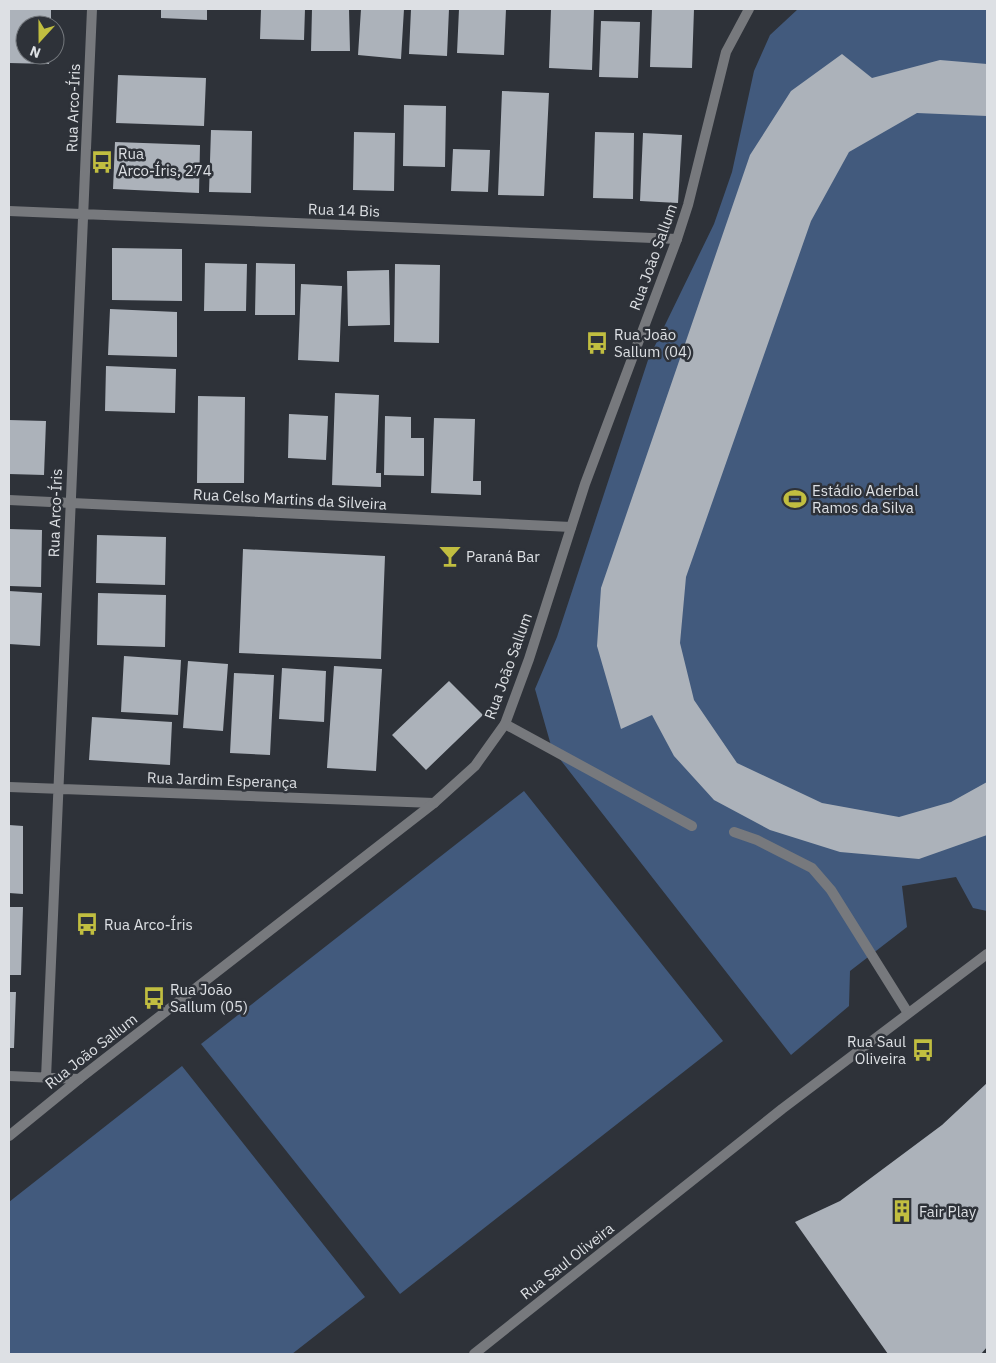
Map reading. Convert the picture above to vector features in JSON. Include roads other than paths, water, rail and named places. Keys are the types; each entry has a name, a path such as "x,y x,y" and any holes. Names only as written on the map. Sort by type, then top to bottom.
{"street":[{"name":"Rua Arco-Íris","path":"46,1078 92,9"},
{"name":"Rua João Sallum","path":"9,1136 79,1079 434,803 474,766 505,724 529,659 585,484 677,239 688,204 726,52 749,9"},
{"name":"Rua 14 Bis","path":"9,210 677,239"},
{"name":"Rua Celso Martins da Silveira","path":"9,500 571,527"},
{"path":"505,724 692,826"},
{"name":"Rua Jardim Esperança","path":"9,787 434,803"},
{"path":"734,832 757,840 812,868 831,890 908,1013"},
{"name":"Rua Saul Oliveira","path":"474,1354 782,1109 987,954"},
{"path":"9,1076 79,1079"}],"place":[{"name":"Rua Arco-Íris, 274","path":"102,162"},
{"name":"Rua João Sallum (04)","path":"597,343"},
{"name":"Estádio Aderbal Ramos da Silva","path":"795,499"},
{"name":"Paraná Bar","path":"450,556"},
{"name":"Rua Arco-Íris","path":"87,924"},
{"name":"Rua João Sallum (05)","path":"154,998"},
{"name":"Rua Saul Oliveira","path":"923,1050"},
{"name":"Fair Play","path":"902,1211"}]}
